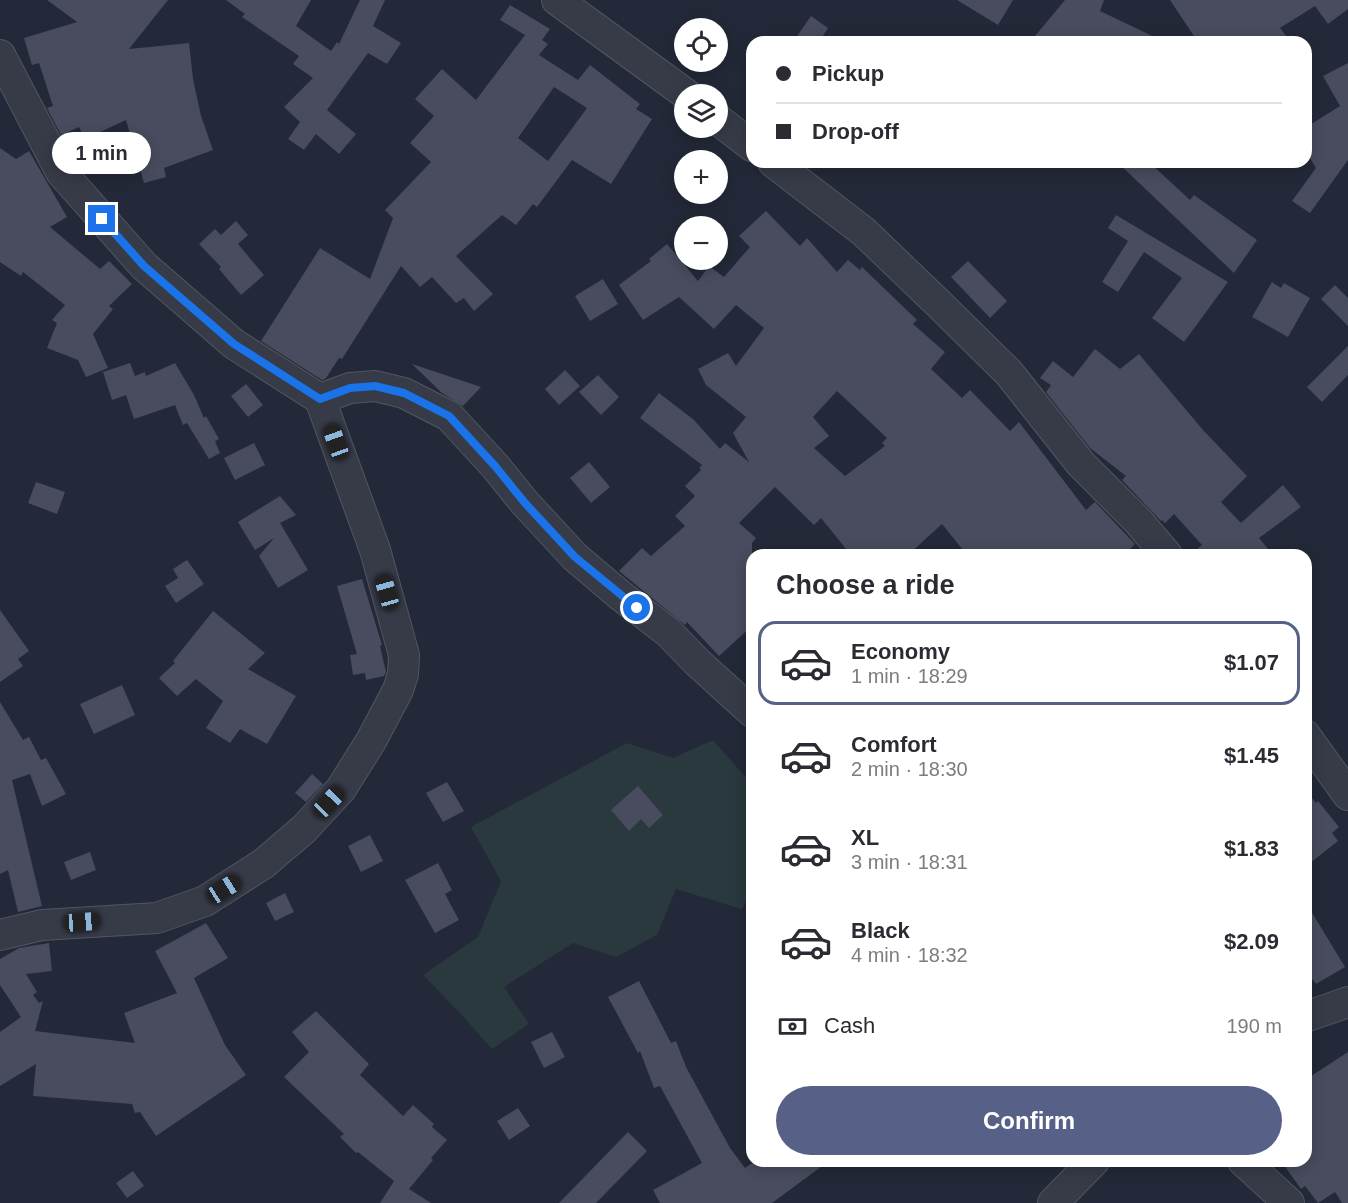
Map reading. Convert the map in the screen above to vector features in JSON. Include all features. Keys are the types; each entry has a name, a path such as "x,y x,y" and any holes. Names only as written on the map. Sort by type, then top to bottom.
{"street":[{"path":"556,0 674,85"},
{"path":"0,55 61,172 144,266 234,344 320,399 375,550 404,655 403,674 398,690 342,789 304,829 263,864 205,901 157,918 42,925 0,935"},
{"path":"728,127 746,141"},
{"path":"781,168 864,232 978,342 1009,373 1081,464 1138,521 1162,549"},
{"path":"320,399 350,388 375,386 404,393 449,416 575,557 668,632 696,662 746,707"},
{"path":"1312,745 1348,795"},
{"path":"1312,1015 1348,1002"},
{"path":"1053,1203 1088,1167"},
{"path":"1250,1167 1289,1203"}],"shaded area":[{"path":"713,740 746,777 746,900 742,909 676,889 657,935 616,957 573,943 504,987 529,1024 492,1049 423,975 478,937 501,881 471,827 627,743 673,758"}],"building":[{"path":"47,0 168,0 129,49 189,43 193,79 201,116 213,150 164,168 166,177 144,183 126,120 85,139 79,127 61,135 47,108 53,106 39,63 32,65 24,38 77,22"},
{"path":"226,0 311,0 296,26 331,51 337,42 339,44 360,0 385,0 373,26 401,43 387,64 368,53 327,110 356,134 339,154 316,134 304,150 288,139 300,122 284,107 313,78 293,64 299,56 242,17 245,14"},
{"path":"957,0 1013,0 998,25"},
{"path":"1065,0 1104,0 1100,11 1152,36 1035,36"},
{"path":"1170,0 1348,0 1348,9 1328,24 1315,6 1280,28 1286,36 1194,36"},
{"path":"510,5 550,29 542,40 548,44 539,55 578,80 590,65 640,104 636,109 652,119 611,184 572,160 537,207 533,204 516,225 502,215 456,256 493,294 474,311 464,298 456,303 432,277 420,287 401,266 342,359 339,358 326,378 322,380 261,341 320,248 370,279 393,218 385,210 431,162 410,143 434,116 415,99 442,69 476,100 525,35 500,20","holes":["554,87 587,108 548,161 518,138"]},
{"path":"811,16 828,28 823,36 797,36"},
{"path":"1348,63 1348,160 1310,213 1292,201 1316,168 1312,161 1312,124 1340,106 1323,76"},
{"path":"0,148 16,159 29,151 67,217 50,227 100,269 109,261 132,284 109,306 113,309 93,334 108,368 86,377 78,360 47,348 57,323 52,320 65,305 23,272 21,276 0,262"},
{"path":"1123,168 1155,168 1190,200 1194,195 1257,240 1234,273"},
{"path":"766,211 800,246 807,238 837,272 848,260 860,270 862,267 917,320 913,324 945,352 931,369 962,398 970,390 1010,431 1019,422 1086,510 1095,502 1135,544 1130,549 962,549 942,524 915,549 846,549 821,518 814,525 775,487 739,523 756,538 752,543 752,549 746,549 746,631 719,656 687,622 685,625 619,571 642,548 651,556 685,526 675,516 695,496 685,486 701,470 699,468 702,465 640,418 659,393 694,420 720,449 725,443 749,462 733,433 746,417 706,385 698,369 728,353 736,366 764,328 736,305 714,329 679,297 643,320 619,285 651,261 649,259 667,244 674,252 674,270 689,270 698,281 706,270 714,270 724,277 750,247 739,236","holes":["837,391 887,438 882,443 885,446 845,476 814,448 829,436 813,417"]},
{"path":"1116,215 1228,282 1184,342 1152,318 1182,278 1144,252 1118,292 1102,282 1128,241 1108,228"},
{"path":"236,221 248,235 238,244 264,275 241,295 219,269 221,267 199,244 215,229 221,235"},
{"path":"968,261 1007,301 990,318 951,277"},
{"path":"603,279 618,304 590,321 575,296"},
{"path":"1272,282 1281,288 1284,283 1310,298 1288,337 1252,317"},
{"path":"1335,285 1348,298 1348,326 1321,299"},
{"path":"1348,346 1348,375 1322,402 1307,387"},
{"path":"1095,349 1120,369 1139,354 1203,430 1247,476 1221,502 1241,523 1283,485 1301,507 1259,538 1268,549 1197,549 1202,545 1174,514 1165,523 1161,521 1122,480 1126,476 1090,448 1046,392 1051,385 1040,378 1053,361 1073,377"},
{"path":"130,363 135,376 145,372 146,376 175,363 194,395 204,418 206,416 219,439 215,441 220,453 209,459 187,423 183,425 175,405 134,419 126,395 112,400 103,372"},
{"path":"412,364 481,387 463,406 442,393"},
{"path":"565,370 580,386 559,405 545,389"},
{"path":"598,375 619,397 601,415 579,392"},
{"path":"246,384 263,405 248,417 231,396"},
{"path":"254,443 265,465 235,480 224,458"},
{"path":"589,462 610,487 591,503 570,478"},
{"path":"36,482 65,492 57,514 28,503"},
{"path":"280,496 296,515 280,523 308,570 278,588 259,556 274,538 255,550 238,522"},
{"path":"187,560 204,584 176,603 165,586 178,578 173,569"},
{"path":"362,579 382,645 380,646 386,672 384,676 366,680 365,673 353,675 350,655 357,654 337,586"},
{"path":"0,610 29,651 18,659 23,666 0,682"},
{"path":"213,611 265,653 248,669 296,696 267,744 240,729 230,743 206,728 223,701 196,679 177,696 159,678 175,663 173,661"},
{"path":"122,685 135,715 94,734 80,704"},
{"path":"0,702 23,740 29,737 41,760 46,758 66,794 42,806 30,774 12,780 42,906 18,912 8,870 0,874"},
{"path":"312,774 323,784 306,802 295,793"},
{"path":"447,782 464,811 443,822 426,793"},
{"path":"638,786 663,815 649,828 641,819 629,831 611,810"},
{"path":"1312,798 1316,803 1318,801 1339,827 1332,833 1338,841 1312,861"},
{"path":"370,835 383,861 361,872 348,846"},
{"path":"90,852 96,870 71,880 64,862"},
{"path":"438,863 452,890 445,894 459,920 435,933 405,880"},
{"path":"285,893 294,912 275,921 266,903"},
{"path":"1312,913 1345,967 1316,984 1312,979"},
{"path":"206,923 228,958 194,978 225,1045 246,1075 156,1136 140,1112 135,1113 132,1104 33,1096 36,1064 0,1086 0,1032 21,1017 0,985 0,959 19,948 49,943 52,971 26,974 37,992 33,995 39,1003 43,1001 35,1031 135,1043 124,1013 177,993 155,951"},
{"path":"639,981 671,1043 676,1041 686,1067 730,1148 745,1168 821,1167 772,1203 660,1203 653,1190 702,1163 660,1086 654,1088 640,1051 638,1053 608,997"},
{"path":"316,1011 369,1064 360,1075 403,1116 413,1105 434,1124 432,1127 447,1140 409,1189 431,1203 380,1203 394,1181 358,1152 356,1153 340,1137 344,1134 284,1077 309,1052 292,1032"},
{"path":"552,1032 565,1057 544,1068 531,1042"},
{"path":"1348,1052 1348,1203 1342,1203 1335,1192 1318,1203 1305,1186 1301,1189 1285,1167 1312,1167 1312,1075"},
{"path":"518,1108 530,1126 509,1140 497,1121"},
{"path":"628,1132 647,1151 596,1203 559,1203"},
{"path":"133,1171 144,1186 127,1198 116,1183"}],"route":[{"path":"102,219 144,266 234,344 320,399 350,388 375,386 404,393 449,416 575,557 637,608"}]}
